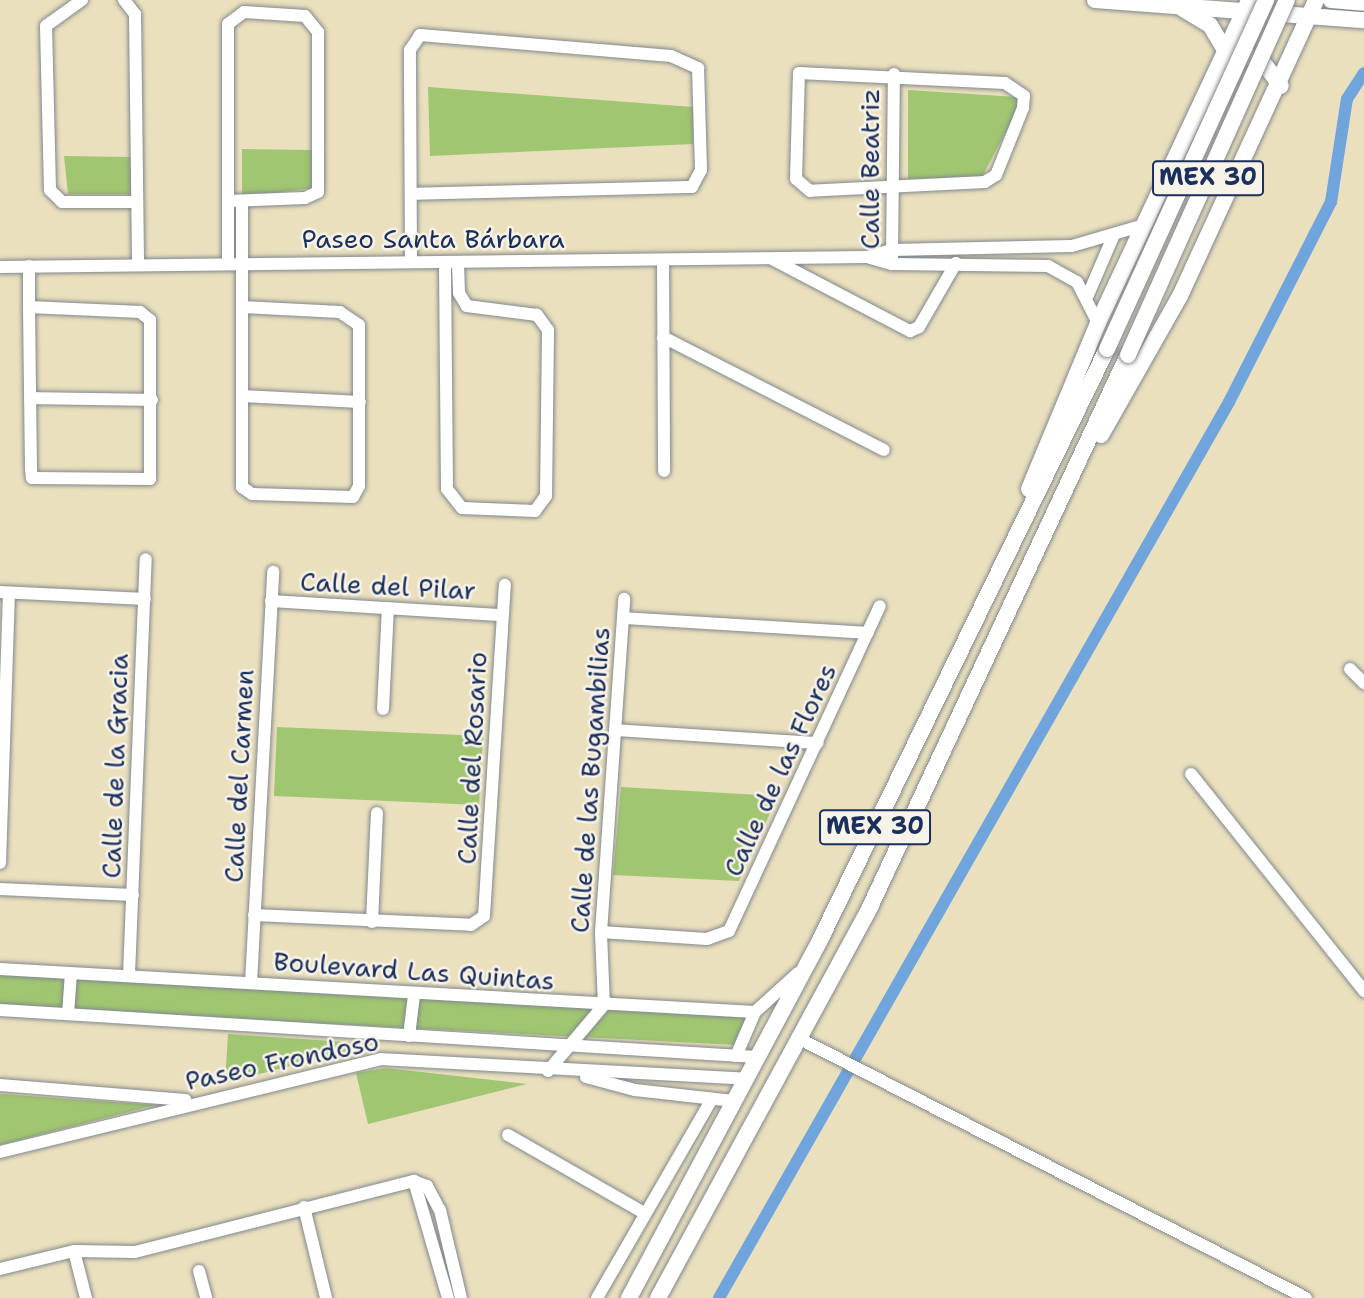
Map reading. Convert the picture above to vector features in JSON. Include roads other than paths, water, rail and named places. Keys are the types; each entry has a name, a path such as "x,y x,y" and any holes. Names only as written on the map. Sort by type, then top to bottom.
{"main road":[{"path":"1095,0 1181,7 1246,6 1309,16 1364,20"},
{"name":"MEX 30","path":"628,1297 806,965 1107,349 1266,0"},
{"name":"MEX 30","path":"658,1298 802,1040 1083,459 1287,0"},
{"path":"1083,459 1154,348 1281,86 1316,0"},
{"path":"1331,0 1363,2"},
{"path":"1004,561 1098,323 1225,58 1246,6"},
{"path":"1181,7 1210,25 1225,58"},
{"path":"1225,58 1259,57 1281,86"}],"street":[{"path":"82,0 46,26 50,190 62,202 137,202"},
{"path":"124,0 135,14 138,265"},
{"path":"228,201 306,198 320,186 318,32 305,16 244,12 229,24 228,201 228,263"},
{"path":"411,194 692,187 701,170 698,68 671,56 420,35 410,50 411,262"},
{"path":"812,71 894,74 1005,83 1024,96 996,175 985,182 893,189 802,186 796,78 812,71"},
{"name":"Calle Beatriz","path":"892,264 894,74"},
{"path":"242,201 242,263 242,307 242,487 253,494 354,497 360,402 355,319 340,313 242,307"},
{"name":"Paseo Santa Bárbara","path":"0,267 867,257 892,250 1053,248 1114,237 1144,225"},
{"path":"1098,323 1088,295 1114,237"},
{"name":"Paseo Santa Bárbara","path":"867,257 892,264 1048,266 1088,295"},
{"path":"772,258 910,331 919,327 956,263"},
{"path":"663,260 664,471"},
{"path":"452,262 459,293 467,306 537,315 548,330 546,496 535,511 462,508 447,489 452,262"},
{"path":"29,266 29,307 30,398 32,478 133,483 154,472 146,314 29,307"},
{"path":"663,337 884,450"},
{"path":"242,396 360,402"},
{"path":"30,398 152,400"},
{"name":"Calle de la Gracia","path":"129,975 146,559"},
{"name":"Calle del Carmen","path":"251,983 273,572"},
{"name":"Calle del Rosario","path":"372,922 471,925 486,906 505,585"},
{"path":"0,863 5,593 145,599"},
{"name":"Calle de las Bugambilias","path":"604,1005 601,932 624,599"},
{"name":"Calle del Pilar","path":"271,601 503,615"},
{"name":"Calle de las Flores","path":"601,932 707,939 729,931 880,606"},
{"path":"383,709 388,608"},
{"path":"622,618 867,633"},
{"path":"1350,669 1364,683"},
{"path":"615,730 817,743"},
{"path":"1191,774 1364,991"},
{"path":"254,915 372,922 377,813"},
{"path":"0,889 133,895"},
{"path":"736,1056 755,1012 806,965"},
{"name":"Boulevard Las Quintas","path":"0,969 414,995 755,1012"},
{"path":"68,1014 71,973"},
{"path":"409,1036 414,995"},
{"path":"548,1071 604,1005"},
{"path":"0,1010 757,1057"},
{"path":"802,1040 1306,1298"},
{"name":"Paseo Frondoso","path":"0,1152 196,1101 381,1059 579,1074 654,1072 745,1079"},
{"path":"654,1072 654,1093"},
{"name":"Paseo Frondoso","path":"579,1074 654,1093 733,1101"},
{"path":"685,1096 686,1074"},
{"path":"0,1085 196,1101"},
{"path":"597,1298 712,1099"},
{"path":"508,1135 644,1213"},
{"path":"414,1181 448,1298"},
{"path":"0,1269 74,1251 135,1252 414,1181 427,1186 440,1210 461,1298"},
{"path":"304,1207 326,1298"},
{"path":"74,1251 86,1298"},
{"path":"199,1271 206,1298"}],"waterway":[{"path":"719,1298 1229,402 1331,202 1347,99 1364,73"}]}
